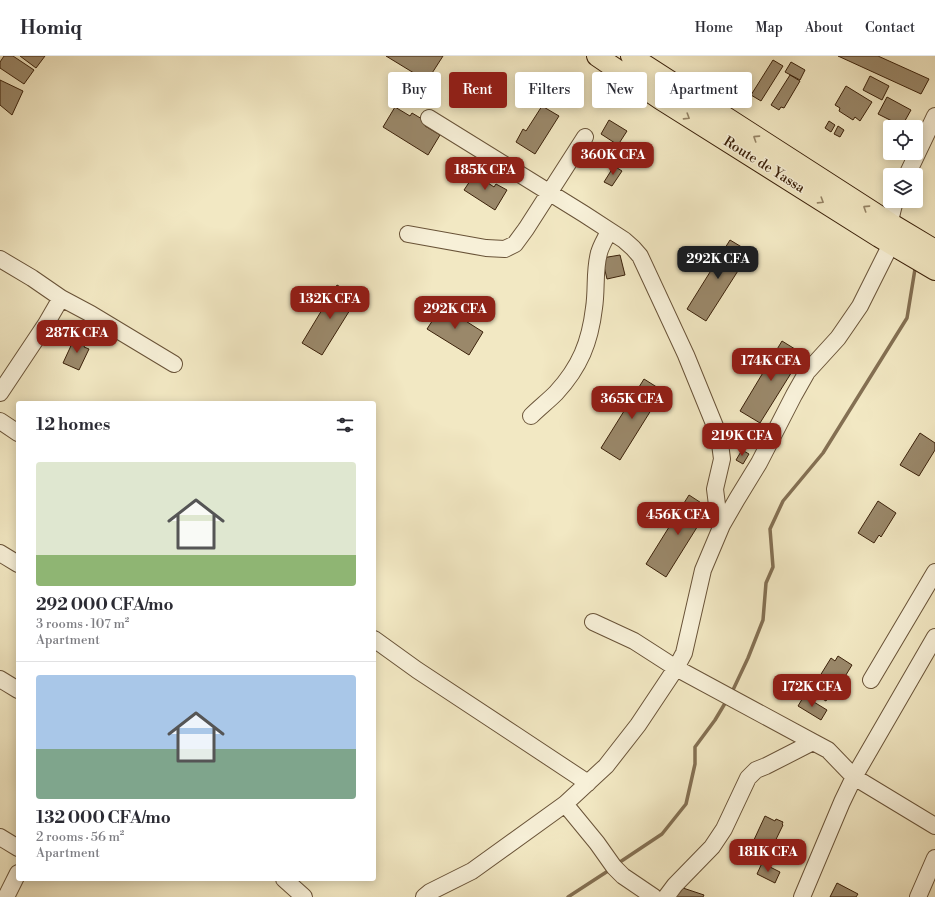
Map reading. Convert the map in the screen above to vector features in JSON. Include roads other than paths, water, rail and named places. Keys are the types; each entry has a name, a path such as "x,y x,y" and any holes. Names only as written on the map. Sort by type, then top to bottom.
{"main road":[{"name":"Route de Yassa","path":"597,56 631,63 935,250"},
{"name":"Route de Yassa","path":"631,63 666,104 878,238 935,270"}],"street":[{"path":"910,168 935,116"},
{"path":"429,118 609,230 624,240 640,256 686,355 719,436 722,459 715,489 722,525"},
{"path":"408,234 486,248 505,249 515,244 550,193 585,137"},
{"path":"424,897 430,892 472,870 565,804 606,766 638,725 676,668 684,653 704,570 722,525 759,463 807,372 838,338 860,306 891,244 889,236 893,208"},
{"path":"531,416 556,393 582,357 589,337 594,307 596,269 599,251 609,230"},
{"path":"0,258 61,298 174,364"},
{"path":"0,393 46,324 61,298"},
{"path":"0,421 16,432"},
{"path":"0,553 16,563"},
{"path":"871,680 935,572"},
{"path":"593,622 634,641 676,668 828,750 854,777 935,826"},
{"path":"802,897 854,777 935,637"},
{"path":"376,640 417,670 588,784"},
{"path":"0,679 16,689"},
{"path":"666,897 675,885 712,847 724,829 748,778 756,770 814,742"},
{"path":"565,804 597,843 614,867 623,876 654,897"},
{"path":"0,837 16,847"},
{"path":"918,897 935,858"},
{"path":"6,897 16,877"},
{"path":"286,881 304,897"}],"waterway":[{"path":"732,692 748,658 763,620 766,583 773,567 770,529 783,501 823,453 907,318 915,269"},
{"path":"617,864 662,834 686,804 695,764 695,747 715,720 727,700"},
{"path":"568,897 611,869"}]}
